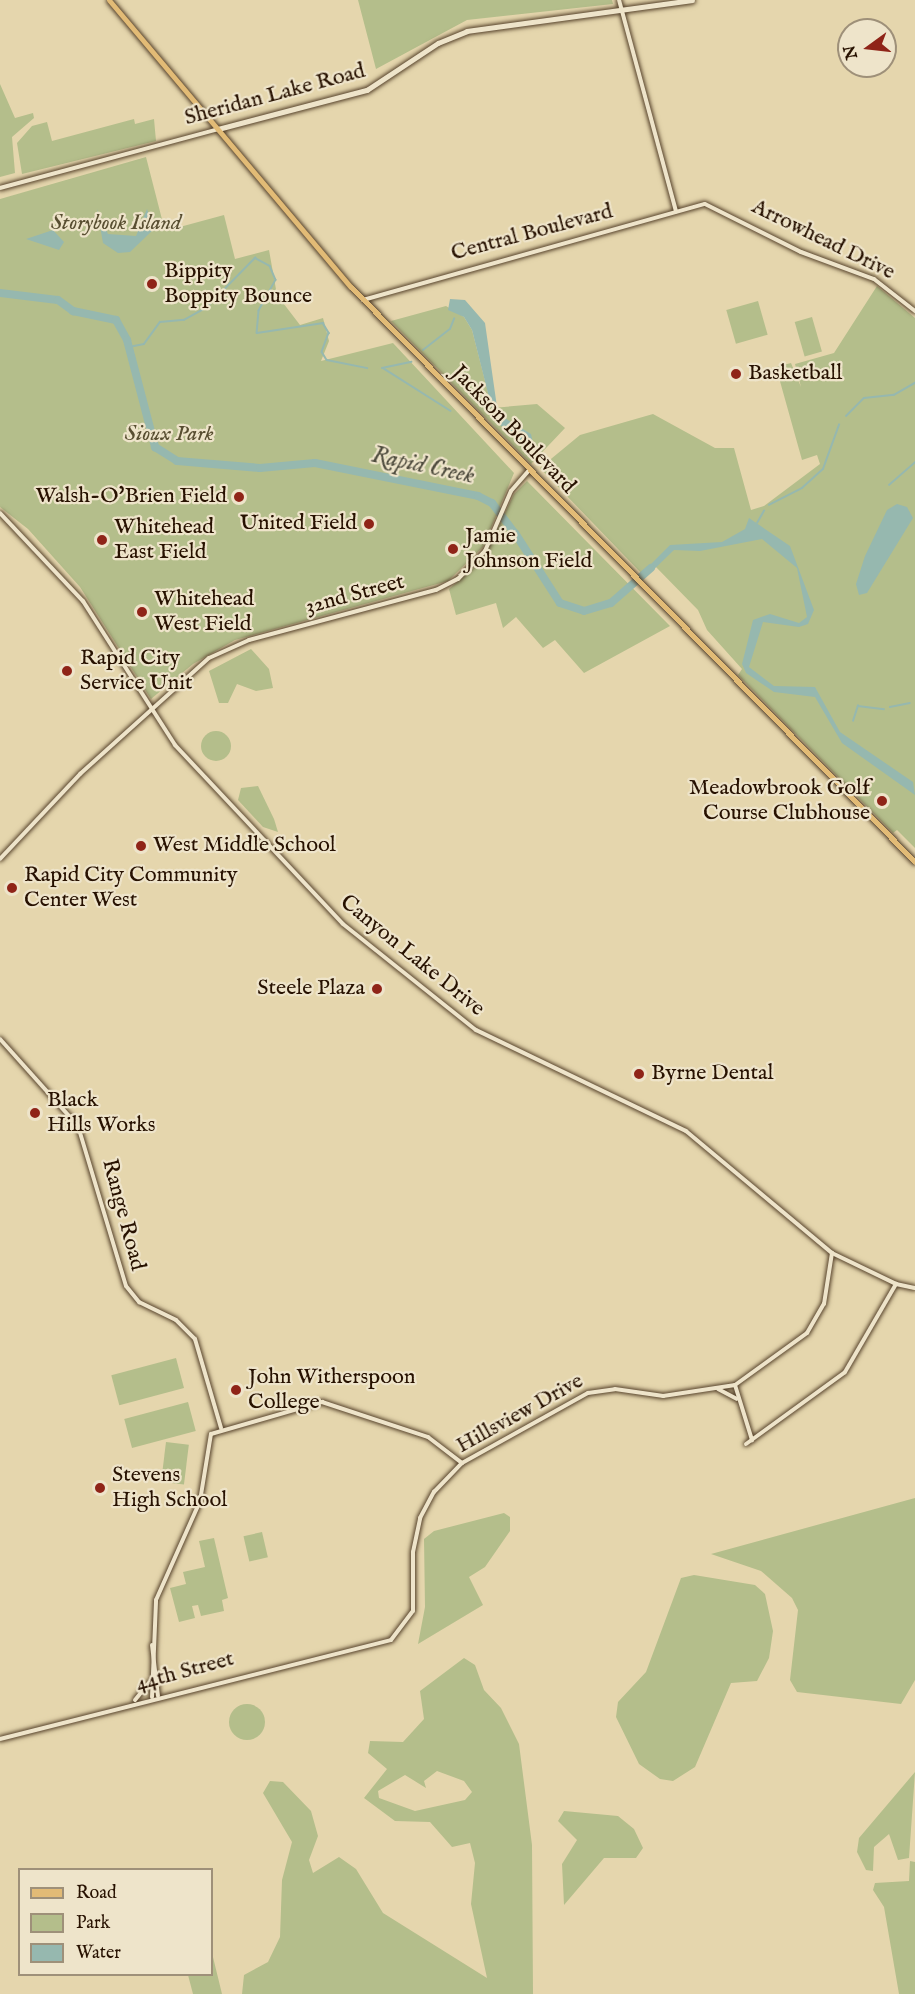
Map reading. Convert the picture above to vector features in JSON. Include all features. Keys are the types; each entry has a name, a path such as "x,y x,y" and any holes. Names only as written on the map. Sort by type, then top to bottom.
{"main road":[{"name":"Jackson Boulevard","path":"109,0 363,300 915,862"},
{"name":"Sheridan Lake Road","path":"218,129 368,90 438,43 467,31 622,13 692,0"}],"street":[{"path":"619,0 676,211"},
{"name":"Sheridan Lake Road","path":"0,188 218,129"},
{"name":"Central Boulevard","path":"363,300 676,211 712,205"},
{"name":"Arrowhead Drive","path":"712,205 801,252 874,279 915,311"},
{"name":"32nd Street","path":"0,859 148,709 192,670 229,647 444,588 477,562 506,502 530,470"},
{"name":"Canyon Lake Drive","path":"0,513 83,601 148,709 182,753 333,915 446,1008 499,1043 699,1139 832,1253 896,1284 915,1288"},
{"name":"Range Road","path":"0,1039 78,1126 126,1286 139,1302 176,1320 195,1339 222,1429"},
{"name":"Hillsview Drive","path":"381,1644 399,1633 413,1611 414,1544 420,1518 462,1463 588,1393 615,1389 663,1396 735,1385 807,1333 824,1304 832,1253"},
{"path":"746,1444 845,1372 896,1284"},
{"path":"735,1385 752,1440"},
{"path":"711,1388 726,1390 738,1400"},
{"path":"152,1697 149,1682 159,1589 200,1501 208,1438 222,1429 329,1402 428,1437 462,1463"},
{"name":"44th Street","path":"0,1740 152,1697 381,1644"},
{"path":"152,1645 158,1696"},
{"path":"120,1706 143,1695 149,1682"}],"green space":[{"path":"358,0 612,0 613,4 467,20 376,69"},
{"path":"0,84 15,118 33,113 34,118 12,137 15,173 0,177"},
{"path":"134,119 135,124 154,119 156,141 22,174 17,143 32,126 47,122 52,141"},
{"name":"Sioux Park","path":"146,157 165,231 224,215 235,259 269,250 277,295 300,325 323,318 329,341 321,361 393,343 514,473 483,547 448,581 235,640 193,664 151,699 80,587 28,529 0,507 0,199"},
{"path":"877,286 915,318 915,848 897,830 893,833 738,675 742,669 707,630 698,610 654,565 643,575 540,468 580,435 653,414 715,448 734,448 751,510 764,506 820,464 817,455 802,460 776,367 791,363 801,387 795,364 834,353"},
{"path":"758,301 768,335 736,344 726,310"},
{"path":"446,306 464,317 472,330 492,408 537,404 565,428 531,464 391,321"},
{"path":"812,317 822,352 805,357 795,322"},
{"path":"527,481 670,626 584,673 555,640 543,648 516,617 503,628 496,603 456,615 449,589 482,561 514,494"},
{"path":"251,649 269,669 273,688 256,691 237,684 228,703 219,703 209,671"},
{"path":"216,731 222,732 230,740 230,752 222,760 216,761 210,760 202,752 201,746 202,740 210,732"},
{"path":"258,786 278,832 263,827 238,800 241,788"},
{"path":"176,1358 184,1388 119,1405 111,1375"},
{"path":"188,1402 196,1431 132,1448 124,1419"},
{"path":"166,1442 189,1445 184,1485 161,1482"},
{"path":"915,1498 915,1680 901,1704 797,1692 790,1680 798,1610 792,1598 761,1571 711,1554"},
{"path":"504,1513 510,1517 510,1531 485,1567 469,1577 483,1605 418,1644 425,1607 424,1539 434,1531"},
{"path":"262,1532 268,1557 249,1562 243,1536"},
{"name":"Stevens High School","path":"214,1538 228,1598 222,1600 224,1611 201,1616 198,1605 192,1606 195,1618 179,1622 170,1588 186,1584 183,1572 205,1567 199,1541"},
{"path":"694,1575 755,1585 765,1594 773,1631 769,1658 757,1681 731,1683 695,1767 673,1781 660,1779 639,1764 616,1717 618,1702 646,1672 681,1578"},
{"path":"464,1658 475,1665 484,1690 501,1708 519,1744 532,1845 533,1994 242,1994 244,1975 268,1962 280,1937 282,1880 292,1842 263,1793 270,1781 283,1782 311,1811 318,1836 309,1860 313,1873 339,1857 356,1869 383,1913 487,1978 471,1904 475,1863 470,1843 452,1847 430,1822 395,1821 364,1798 387,1769 368,1753 370,1741 403,1742 424,1719 420,1691","holes":["437,1771 464,1781 472,1792 465,1800 415,1811 379,1798 378,1791 405,1775 426,1788 424,1781"]},
{"path":"247,1704 260,1709 265,1722 260,1735 247,1740 234,1735 229,1722 234,1709"},
{"path":"915,1772 909,1858 898,1860 889,1834 874,1847 873,1871 866,1870 857,1852 859,1838"},
{"path":"564,1811 618,1816 634,1829 643,1848 636,1858 604,1858 564,1905 562,1864 577,1840 558,1821"},
{"path":"910,1861 915,1862 915,1994 899,1994 884,1907 873,1890 875,1883 909,1881"},
{"path":"213,1957 222,1994 193,1994 188,1976 213,1976"}],"water":[{"path":"97,209 108,234 136,236 147,209 154,229 130,252 118,253 103,243"},
{"path":"53,230 64,242 59,250 26,239"},
{"path":"450,299 465,300 485,323 498,414 531,434 535,452 495,421 472,330 464,317 448,310"},
{"path":"897,504 907,507 913,518 867,593 859,595 856,584 865,556 887,510"},
{"path":"749,518 790,546 814,610 808,624 799,627 763,622 749,667 774,686 815,687 840,732 913,782 915,795 842,743 815,697 774,692 746,673 742,664 753,620 770,614 799,623 807,617 797,568 762,539 700,551 674,550 646,577 642,573 670,545 722,542 745,529"}],"waterway":[{"path":"129,347 144,344 160,322 184,320 207,307 255,258 270,266 276,280 259,311 257,333 323,323 329,333 322,352 327,360 367,368"},
{"name":"Rapid Creek","path":"0,293 58,300 73,311 116,320 127,340 155,447 177,461 260,468 315,463 478,496 492,503 515,533 560,603 584,611 611,603 651,568"},
{"path":"423,350 450,329 454,319"},
{"path":"382,368 411,362"},
{"path":"383,368 451,411"},
{"path":"846,416 864,398 894,395 915,383"},
{"path":"769,505 802,488 823,469 839,425"},
{"path":"889,485 915,462"},
{"path":"757,523 764,511"},
{"path":"890,707 910,703"},
{"path":"853,721 858,706 884,709"}],"place":[{"name":"Bippity Boppity Bounce","path":"152,284"},
{"name":"Basketball","path":"736,374"},
{"name":"Walsh-O'Brien Field","path":"239,497"},
{"name":"United Field","path":"369,524"},
{"name":"Whitehead East Field","path":"102,540"},
{"name":"Jamie Johnson Field","path":"453,549"},
{"name":"Whitehead West Field","path":"142,612"},
{"name":"Rapid City Service Unit","path":"67,671"},
{"name":"Meadowbrook Golf Course Clubhouse","path":"882,801"},
{"name":"West Middle School","path":"141,846"},
{"name":"Rapid City Community Center West","path":"12,888"},
{"name":"Steele Plaza","path":"377,989"},
{"name":"Byrne Dental","path":"639,1074"},
{"name":"Black Hills Works","path":"35,1113"},
{"name":"John Witherspoon College","path":"236,1390"},
{"name":"Stevens High School","path":"100,1488"}],"park label":[{"name":"Storybook Island","path":"116,224"}]}
